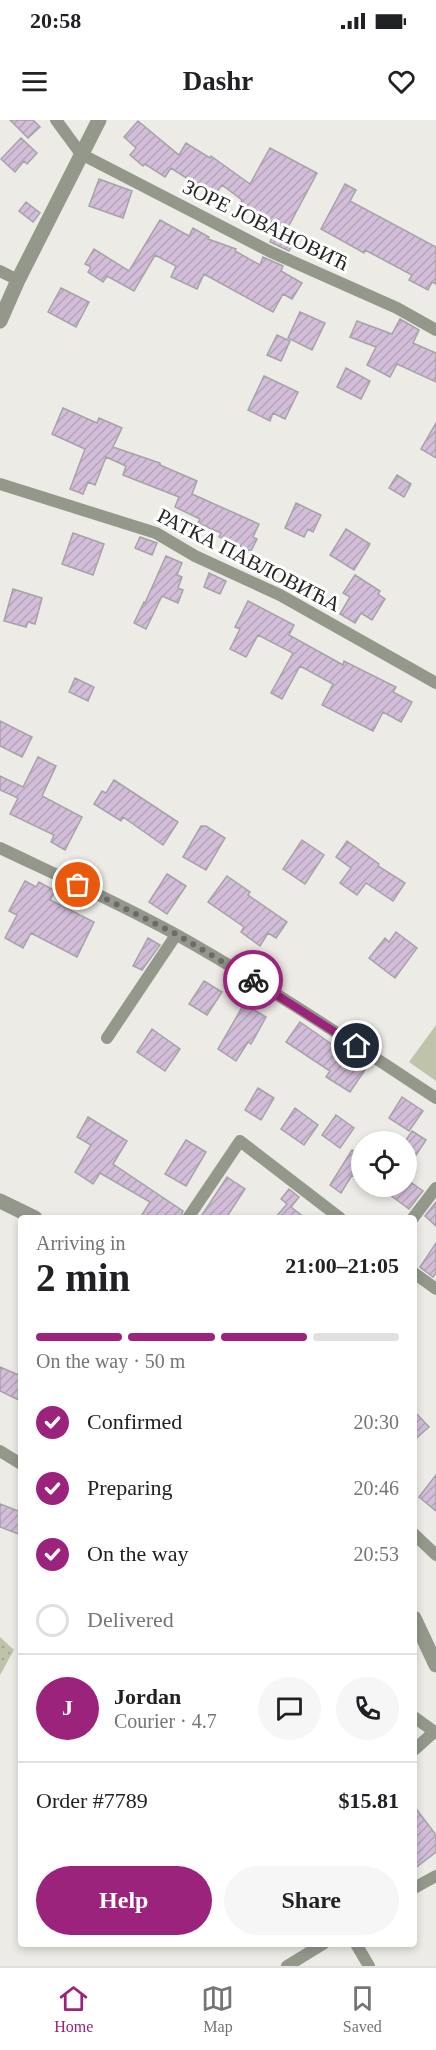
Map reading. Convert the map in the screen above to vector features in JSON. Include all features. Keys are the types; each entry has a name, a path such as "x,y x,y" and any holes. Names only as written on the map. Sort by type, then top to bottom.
{"street":[{"path":"56,120 81,154"},
{"path":"0,321 18,280 99,120"},
{"name":"ЗОРЕ ЈОВАНОВИЋ","path":"81,154 271,252 435,327"},
{"path":"0,271 18,280"},
{"name":"РАТКА ПАВЛОВИЋА","path":"0,484 156,532 195,556 280,595 436,683"},
{"path":"0,848 176,934 278,994 436,1098"},
{"path":"107,1038 176,934"},
{"path":"190,1215 240,1141 336,1215"},
{"path":"415,1215 436,1188"},
{"path":"0,1201 29,1215"},
{"path":"417,1276 436,1289"},
{"path":"0,1451 18,1462"},
{"path":"417,1537 436,1555"},
{"path":"417,1624 436,1665"},
{"path":"417,1719 435,1733 417,1748"},
{"path":"417,1886 436,1876"},
{"path":"287,1966 318,1947"},
{"path":"358,1947 369,1966"}],"green space":[{"path":"436,1025 436,1081 409,1062"},
{"path":"0,1637 14,1650 0,1675"}],"building":[{"path":"10,120 33,120 40,127 28,138"},
{"path":"138,121 179,155 186,143 210,158 211,156 250,184 270,148 317,173 287,229 239,205 242,200 222,185 214,196 171,168 165,177 145,164 143,166 130,155 136,148 124,137"},
{"path":"21,138 37,153 27,164 24,161 15,172 1,159"},
{"path":"99,179 132,191 123,218 89,206"},
{"path":"345,184 356,190 350,201 436,247 436,284 432,282 428,290 409,280 412,275 365,250 364,253 321,229"},
{"path":"26,202 40,213 33,222 19,211"},
{"path":"160,220 189,236 193,228 209,237 208,239 236,249 235,251 260,265 263,257 283,266 281,271 302,283 292,299 283,294 273,312 204,274 197,289 171,277 176,266 155,255 134,291 107,276 103,282 88,272 91,267 85,264 94,249 129,271"},
{"path":"275,230 295,238 289,251 270,242"},
{"path":"61,288 89,302 76,327 48,312"},
{"path":"300,312 325,323 312,350 288,338"},
{"path":"400,319 419,330 413,343 436,353 436,382 397,364 390,377 367,365 376,347 350,337 357,321 392,334"},
{"path":"277,335 290,341 281,361 267,355"},
{"path":"346,368 370,381 361,399 337,387"},
{"path":"264,376 298,392 285,419 273,413 270,421 248,410"},
{"path":"63,408 97,423 99,418 122,428 113,447 160,463 197,481 192,494 259,524 253,537 257,539 251,551 219,537 221,533 198,523 200,519 175,507 179,497 123,475 126,466 106,457 95,485 88,482 83,494 70,489 85,449 52,434"},
{"path":"436,423 436,458 421,449"},
{"path":"397,475 411,484 404,497 389,488"},
{"path":"296,503 321,515 313,532 308,529 304,537 285,528"},
{"path":"346,529 370,544 354,570 330,555"},
{"path":"73,533 104,544 93,575 62,564"},
{"path":"140,537 157,543 152,555 135,548"},
{"path":"166,556 182,563 177,575 182,577 178,588 183,590 178,603 162,596 146,629 134,623"},
{"path":"209,573 226,581 220,594 204,587"},
{"path":"355,575 380,591 378,594 385,599 372,620 361,613 355,623 340,614 350,597 343,593"},
{"path":"13,589 42,598 35,624 28,622 26,627 4,621"},
{"path":"248,601 294,625 289,635 343,665 344,661 396,687 393,692 412,702 401,722 383,712 373,731 322,705 333,684 300,666 282,699 271,693 293,653 258,635 246,657 230,649 240,629 235,627"},
{"path":"75,678 94,687 88,701 69,692"},
{"path":"0,721 32,737 22,757 0,746"},
{"path":"38,757 56,766 42,796 82,817 65,850 51,842 54,835 10,814 18,798 0,790 0,776 23,787"},
{"path":"114,780 178,822 163,845 123,817 121,821 94,804 102,791 106,793"},
{"path":"201,826 206,826 225,838 206,870 183,857"},
{"path":"302,840 324,855 305,884 283,869"},
{"path":"347,841 379,864 378,866 405,883 393,901 366,883 357,895 340,883 351,868 336,857"},
{"path":"167,874 186,886 167,914 149,902"},
{"path":"227,876 250,892 248,895 287,922 276,938 268,933 260,946 241,932 244,927 208,902"},
{"path":"25,881 36,887 39,882 55,891 50,900 94,922 77,957 31,933 23,948 5,938 17,915 9,911"},
{"path":"396,932 417,948 395,978 369,958 385,938 389,942"},
{"path":"148,938 160,945 142,970 133,966"},
{"path":"204,981 222,992 207,1015 189,1004"},
{"path":"244,1004 266,1017 251,1044 248,1042 236,1061 218,1049"},
{"path":"300,1022 343,1052 345,1048 369,1064 350,1092 326,1077 330,1071 286,1042"},
{"path":"152,1029 180,1049 165,1071 137,1052"},
{"path":"258,1088 274,1098 261,1120 245,1110"},
{"path":"402,1097 423,1111 409,1131 389,1118"},
{"path":"295,1108 318,1125 304,1145 281,1129"},
{"path":"336,1115 354,1128 340,1148 322,1135"},
{"path":"88,1117 127,1141 113,1164 183,1211 181,1215 142,1215 150,1202 100,1173 93,1184 75,1172 91,1145 77,1137"},
{"path":"417,1134 426,1140 417,1154"},
{"path":"186,1140 206,1152 186,1186 165,1174"},
{"path":"351,1152 351,1177 341,1193 330,1185"},
{"path":"227,1177 245,1189 228,1215 202,1215"},
{"path":"417,1187 423,1191 409,1209 393,1197 417,1197"},
{"path":"289,1189 299,1197 291,1207 301,1215 278,1215 287,1204 281,1199"},
{"path":"436,1202 436,1226 425,1216"},
{"path":"436,1243 436,1273 433,1277 420,1267"},
{"path":"0,1367 18,1375 18,1400 0,1391"},
{"path":"417,1414 429,1427 417,1437"},
{"path":"436,1475 436,1511 419,1497"},
{"path":"0,1504 18,1511 18,1534 0,1527"},
{"path":"417,1810 436,1835 436,1852 417,1867"}],"way so far":[{"path":"78,885 176,934 253,980"}],"route":[{"path":"253,980 357,1046"}]}
